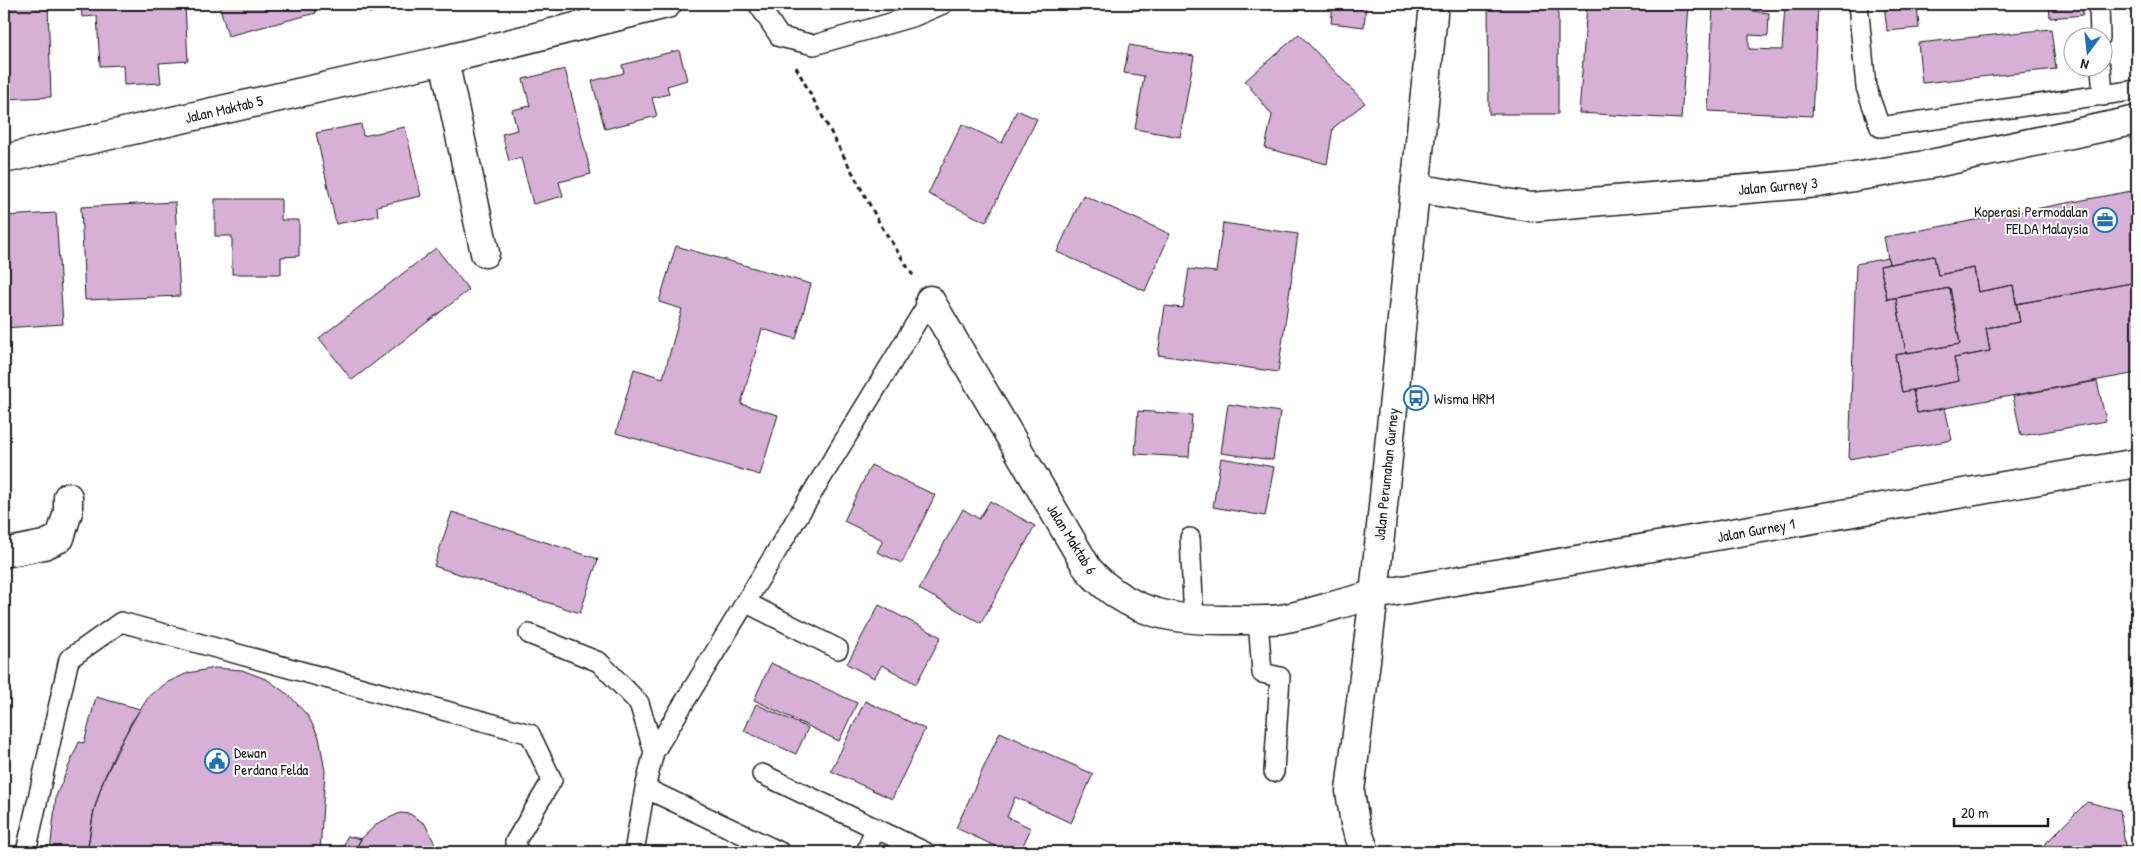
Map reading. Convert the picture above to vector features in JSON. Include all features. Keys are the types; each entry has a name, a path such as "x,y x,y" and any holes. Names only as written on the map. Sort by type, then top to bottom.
{"street":[{"name":"Jalan Maktab 5","path":"4,159 444,60 667,4"},
{"name":"Jalan Perumahan Gurney","path":"1365,852 1355,824 1350,791 1374,595 1434,4"},
{"path":"444,60 485,253"},
{"name":"Jalan Gurney 3","path":"1415,188 1531,207 1818,182 1931,164 2137,120"},
{"name":"Jalan Maktab 6","path":"930,300 1088,569 1102,585 1126,602 1155,614 1194,621 1258,620 1281,619 1374,595"},
{"name":"Jalan Gurney 1","path":"1374,595 2137,463"},
{"path":"4,553 44,545 60,538 68,512 68,497"}],"lane":[{"path":"758,4 780,37 814,45 915,16 943,4"},
{"path":"1858,4 1866,87 1880,127 2137,90"},
{"path":"2099,4 2100,28"},
{"path":"2102,78 2102,96"},
{"path":"634,852 644,788 654,752 930,300"},
{"path":"1190,538 1194,621"},
{"path":"745,602 838,649"},
{"path":"1258,620 1262,673 1280,677 1274,772"},
{"path":"26,852 69,659 121,622 530,734 552,780 515,842 519,852"},
{"path":"529,634 599,662 639,702 654,752"},
{"path":"762,774 924,852"},
{"path":"644,788 780,852"},
{"path":"866,852 875,828"}],"path":[{"path":"780,37 880,224 930,300"}],"shaded area":[{"path":"2137,506 2137,560 2128,507"}],"building":[{"path":"48,4 51,97 4,99 4,5"},
{"path":"81,4 185,4 188,61 159,63 161,83 124,85 123,65 100,66 97,16 82,17"},
{"path":"219,4 314,4 316,13 228,36"},
{"path":"367,4 406,4 406,5 369,13"},
{"path":"1333,4 1366,4 1364,27 1331,23"},
{"path":"1488,4 1558,4 1558,114 1489,114"},
{"path":"1587,4 1689,4 1681,119 1579,113"},
{"path":"1713,4 1751,4 1751,11 1769,13 1768,36 1749,35 1749,49 1782,50 1785,4 1818,6 1812,116 1708,111"},
{"path":"1884,4 1917,4 1919,28 1887,31"},
{"path":"2049,4 2082,4 2083,15 2050,18"},
{"path":"2051,29 2056,69 1922,83 1918,43"},
{"path":"1299,34 1365,103 1333,128 1327,164 1265,148 1272,115 1245,81"},
{"path":"1129,45 1194,56 1180,137 1135,129 1144,76 1124,73"},
{"path":"679,50 687,80 667,86 669,94 652,98 657,116 605,129 592,81 624,73 622,65"},
{"path":"565,69 591,174 559,182 563,196 533,204 521,158 509,161 502,134 517,130 512,110 530,106 523,79"},
{"path":"1017,110 1037,119 986,222 928,194 962,124 1002,143"},
{"path":"361,124 363,136 405,127 421,196 377,206 378,216 336,224 316,133"},
{"path":"2137,190 2137,282 2016,304 2013,285 1978,292 1974,268 1938,275 1934,256 1889,264 1884,237"},
{"path":"1083,195 1170,234 1145,291 1057,252"},
{"path":"215,199 281,199 281,220 299,220 299,256 281,257 281,274 232,274 232,236 215,236"},
{"path":"175,202 180,296 85,300 81,207"},
{"path":"56,213 63,324 4,328 4,216"},
{"path":"1223,223 1298,234 1278,372 1158,355 1165,306 1183,308 1189,269 1216,272"},
{"path":"676,246 811,284 796,339 762,329 741,404 778,415 760,475 616,433 634,369 663,378 682,309 659,302"},
{"path":"436,248 469,290 352,380 319,338"},
{"path":"1934,256 1938,275 1974,268 1978,292 2013,285 2020,322 1986,328 1990,351 1954,358 1959,381 1902,392 1895,355 1960,344 1950,288 1887,299 1880,266"},
{"path":"1888,258 1889,264 1880,266 1887,299 1896,298 1906,353 1895,355 1902,392 1913,390 1917,413 1945,408 1952,440 1849,459 1856,264"},
{"path":"2137,282 2137,373 1917,413 1913,390 1959,381 1954,358 1990,351 1986,328 2020,322 2016,304"},
{"path":"1950,288 1960,344 1906,353 1896,298"},
{"path":"2097,381 2106,421 2021,436 2013,396"},
{"path":"1228,404 1280,412 1273,460 1221,453"},
{"path":"1138,411 1192,415 1189,457 1135,454"},
{"path":"1221,458 1274,467 1265,516 1213,507"},
{"path":"871,465 935,495 902,563 877,552 883,540 844,521"},
{"path":"990,501 1035,526 981,623 919,589 963,509 979,519"},
{"path":"452,512 598,559 580,613 434,566"},
{"path":"879,605 941,637 916,684 882,665 874,678 847,664"},
{"path":"771,663 857,703 839,741 754,700"},
{"name":"Dewan Perdana Felda","path":"215,668 242,670 268,680 290,696 308,716 319,737 325,771 320,852 87,852 94,810 103,781 131,723 150,695 168,682 188,673"},
{"path":"96,697 140,709 116,751 103,781 94,810 87,852 50,852 56,796 79,742 84,743"},
{"path":"865,701 925,729 892,799 831,771"},
{"path":"756,704 808,728 796,754 744,731"},
{"path":"1000,732 1093,774 1071,823 1015,797 1007,817 1031,828 1020,852 1008,852 956,828"},
{"path":"2087,802 2120,810 2126,852 2037,852"},
{"path":"400,813 410,814 425,824 439,852 354,852 361,839 378,823"},
{"path":"347,836 361,839 354,852 342,852"}],"place":[{"name":"Koperasi Permodalan FELDA Malaysia","path":"2105,220"},
{"name":"Wisma HRM","path":"1416,398"},
{"name":"Dewan Perdana Felda","path":"217,761"}]}
